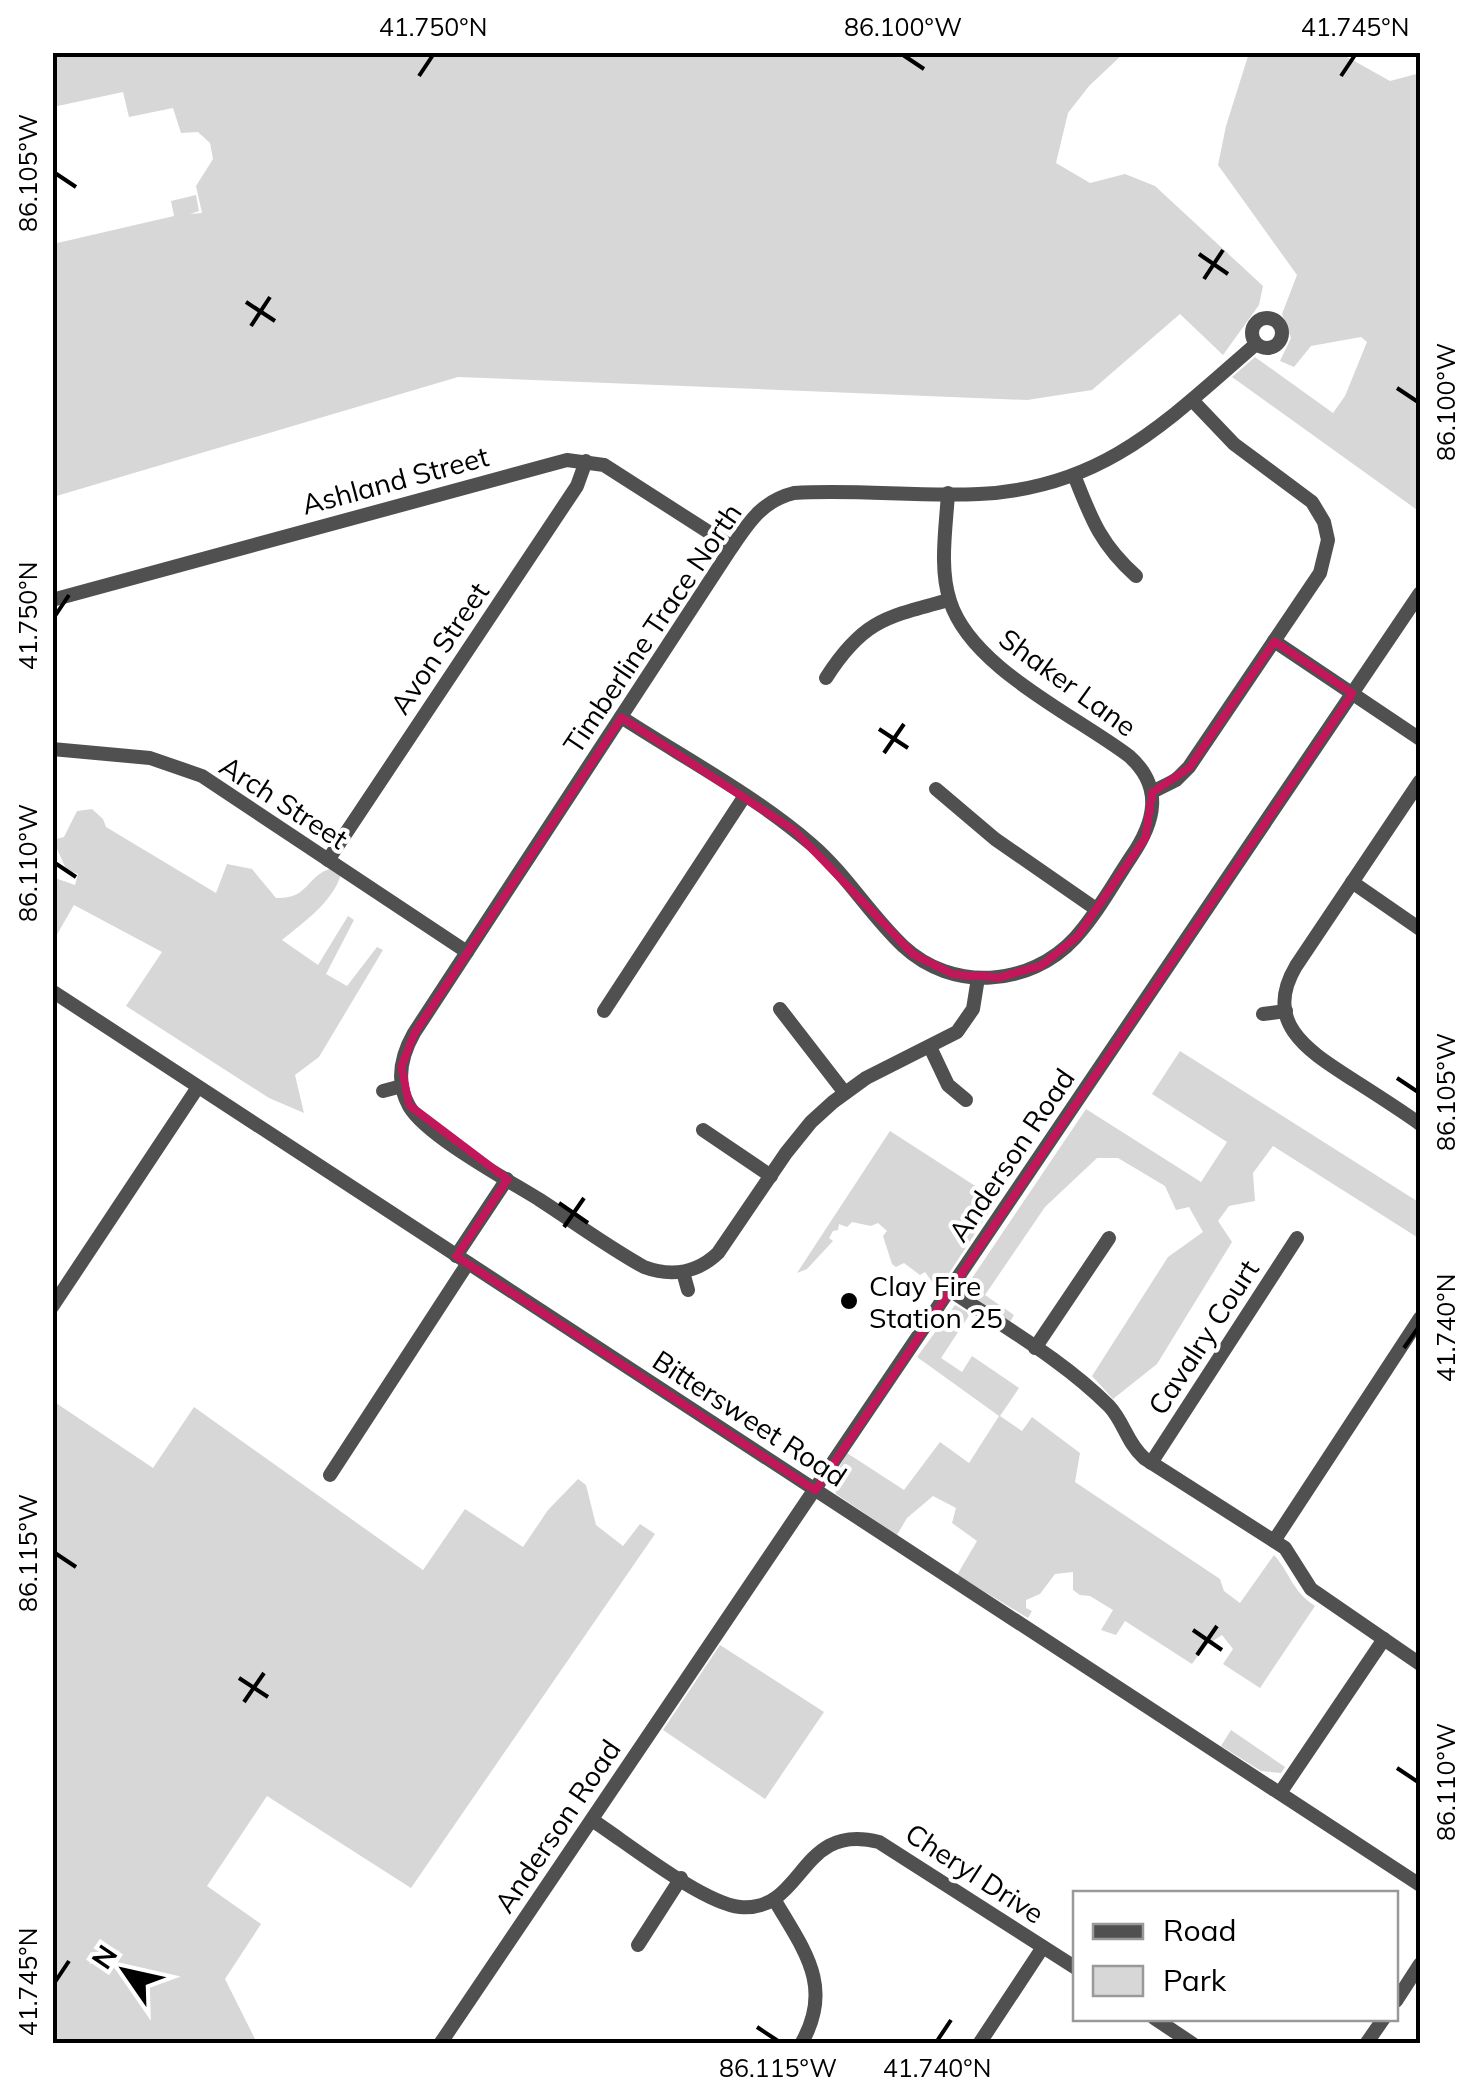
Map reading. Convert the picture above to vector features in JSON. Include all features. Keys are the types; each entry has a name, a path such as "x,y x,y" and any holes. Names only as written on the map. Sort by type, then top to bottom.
{"street":[{"name":"Timberline Trace North","path":"402,1086 401,1066 406,1047 762,508 788,494 1017,490 1074,476 1132,448 1256,344"},
{"path":"621,717 814,846 913,954 938,969 978,978 1016,974 1050,959 1076,936 1096,909 1150,827 1152,792 1176,780 1190,767 1320,573 1328,548 1330,527 1304,494 1234,444 1192,400"},
{"path":"586,460 613,470 732,548"},
{"name":"Ashland Street","path":"52,600 550,463 586,460"},
{"name":"Avon Street","path":"328,860 577,486 586,460"},
{"path":"1074,476 1101,539 1136,576"},
{"name":"Shaker Lane","path":"948,494 945,561 949,600 964,629 979,650 1129,756 1142,770 1152,792"},
{"name":"Anderson Road","path":"440,2044 1420,592"},
{"path":"826,678 842,652 871,626 894,615 949,600"},
{"path":"1274,641 1420,739"},
{"name":"Arch Street","path":"52,749 150,758 189,771 468,952"},
{"path":"1420,781 1290,975 1285,1009 1292,1030 1308,1051 1420,1124"},
{"path":"936,789 995,839 1096,909"},
{"path":"604,1011 744,797"},
{"path":"1352,882 1420,929"},
{"path":"384,1091 402,1086 409,1106 422,1122 644,1267 683,1272 718,1253 811,1122 845,1092 950,1037 966,1022 975,1003 978,978"},
{"name":"Bittersweet Road","path":"52,991 1420,1885"},
{"path":"780,1009 845,1092"},
{"path":"1263,1014 1285,1009"},
{"path":"930,1047 948,1085 966,1100"},
{"path":"52,1307 198,1087"},
{"path":"703,1130 771,1176"},
{"path":"330,1476 507,1179"},
{"path":"1035,1348 1109,1238"},
{"name":"Cavalry Court","path":"1150,1463 1297,1238"},
{"path":"683,1272 688,1290"},
{"path":"950,1290 1076,1375 1111,1408 1133,1447 1150,1463 1274,1541 1292,1556 1311,1589 1420,1664"},
{"path":"1274,1541 1420,1318"},
{"path":"1280,1793 1384,1639"},
{"path":"592,1820 714,1899 735,1906 760,1905 774,1899 811,1965 823,1996 800,2044"},
{"name":"Cheryl Drive","path":"774,1899 794,1882 814,1854 849,1832 889,1847 1073,1966"},
{"path":"638,1944 681,1878"},
{"path":"980,2044 1044,1947"},
{"path":"1398,1998 1420,1964"},
{"path":"1366,2044 1382,2021"},
{"path":"1174,2038 1192,2044"}],"highlighted area":[{"path":"1274,641 1352,693 815,1490 456,1256 507,1179 409,1105 401,1066 414,1033 621,717 794,830 913,954 953,974 999,977 1041,965 1077,936 1145,837 1152,792 1189,767"}],"green space":[{"path":"52,53 1124,53 1089,86 1068,113 1056,163 1090,183 1125,174 1155,186 1263,286 1259,305 1223,355 1180,314 1092,390 1027,400 458,377 53,497 53,244 174,216 171,201 196,195 199,211 190,214 202,213 196,186 213,159 210,143 198,132 181,133 173,108 129,117 123,92 53,107"},
{"path":"1249,53 1340,53 1390,81 1420,73 1420,512 1232,377 1255,357 1333,413 1345,396 1367,342 1361,337 1311,346 1294,367 1280,361 1291,338 1282,314 1297,275 1218,165"},
{"path":"92,809 106,827 216,893 227,864 252,869 276,898 295,895 332,868 341,874 325,902 282,940 318,965 348,916 354,920 326,974 347,986 377,947 383,950 319,1057 295,1075 304,1113 269,1098 126,1006 162,952 74,905 55,938 52,877 75,885 78,874 66,869 53,840 64,837 77,811"},
{"path":"1180,1051 1420,1203 1420,1239 1273,1146 1253,1173 1255,1201 1229,1206 1218,1221 1232,1242 1157,1364 1113,1399 1092,1376 1168,1257 1203,1232 1189,1207 1176,1210 1165,1186 1118,1158 1097,1158 1045,1207 985,1295 1014,1315 1010,1322 968,1293 968,1284 1086,1109 1201,1182 1227,1142 1152,1094"},
{"path":"890,1131 997,1200 938,1290 925,1272 920,1275 904,1263 896,1267 892,1264 883,1236 887,1231 878,1223 871,1226 852,1222 847,1227 839,1224 829,1238 833,1241 807,1269 797,1273"},
{"path":"955,1305 970,1314 941,1358 962,1372 972,1356 1019,1388 1000,1416 1022,1431 1032,1417 1080,1453 1075,1482 1220,1579 1224,1591 1240,1603 1274,1555 1301,1594 1315,1606 1260,1688 1223,1664 1233,1649 1222,1635 1204,1647 1192,1664 1125,1621 1116,1635 1101,1630 1113,1610 1073,1590 1073,1572 1055,1574 1040,1594 1026,1600 1026,1608 1032,1611 1028,1618 957,1575 977,1541 952,1523 956,1508 933,1496 907,1518 897,1535 836,1494 834,1477 847,1453 904,1490 940,1442 969,1463 999,1416 917,1357"},
{"path":"53,1401 153,1468 194,1407 423,1570 465,1509 523,1547 548,1510 578,1479 586,1485 596,1525 623,1546 640,1524 655,1534 411,1888 267,1796 207,1886 261,1924 225,1979 257,2043 53,2043"},
{"path":"720,1645 824,1712 765,1799 663,1730"},
{"path":"1231,1730 1285,1767 1281,1773 1261,1771 1221,1746"}],"place":[{"name":"Clay Fire Station 25","path":"849,1301"}]}
